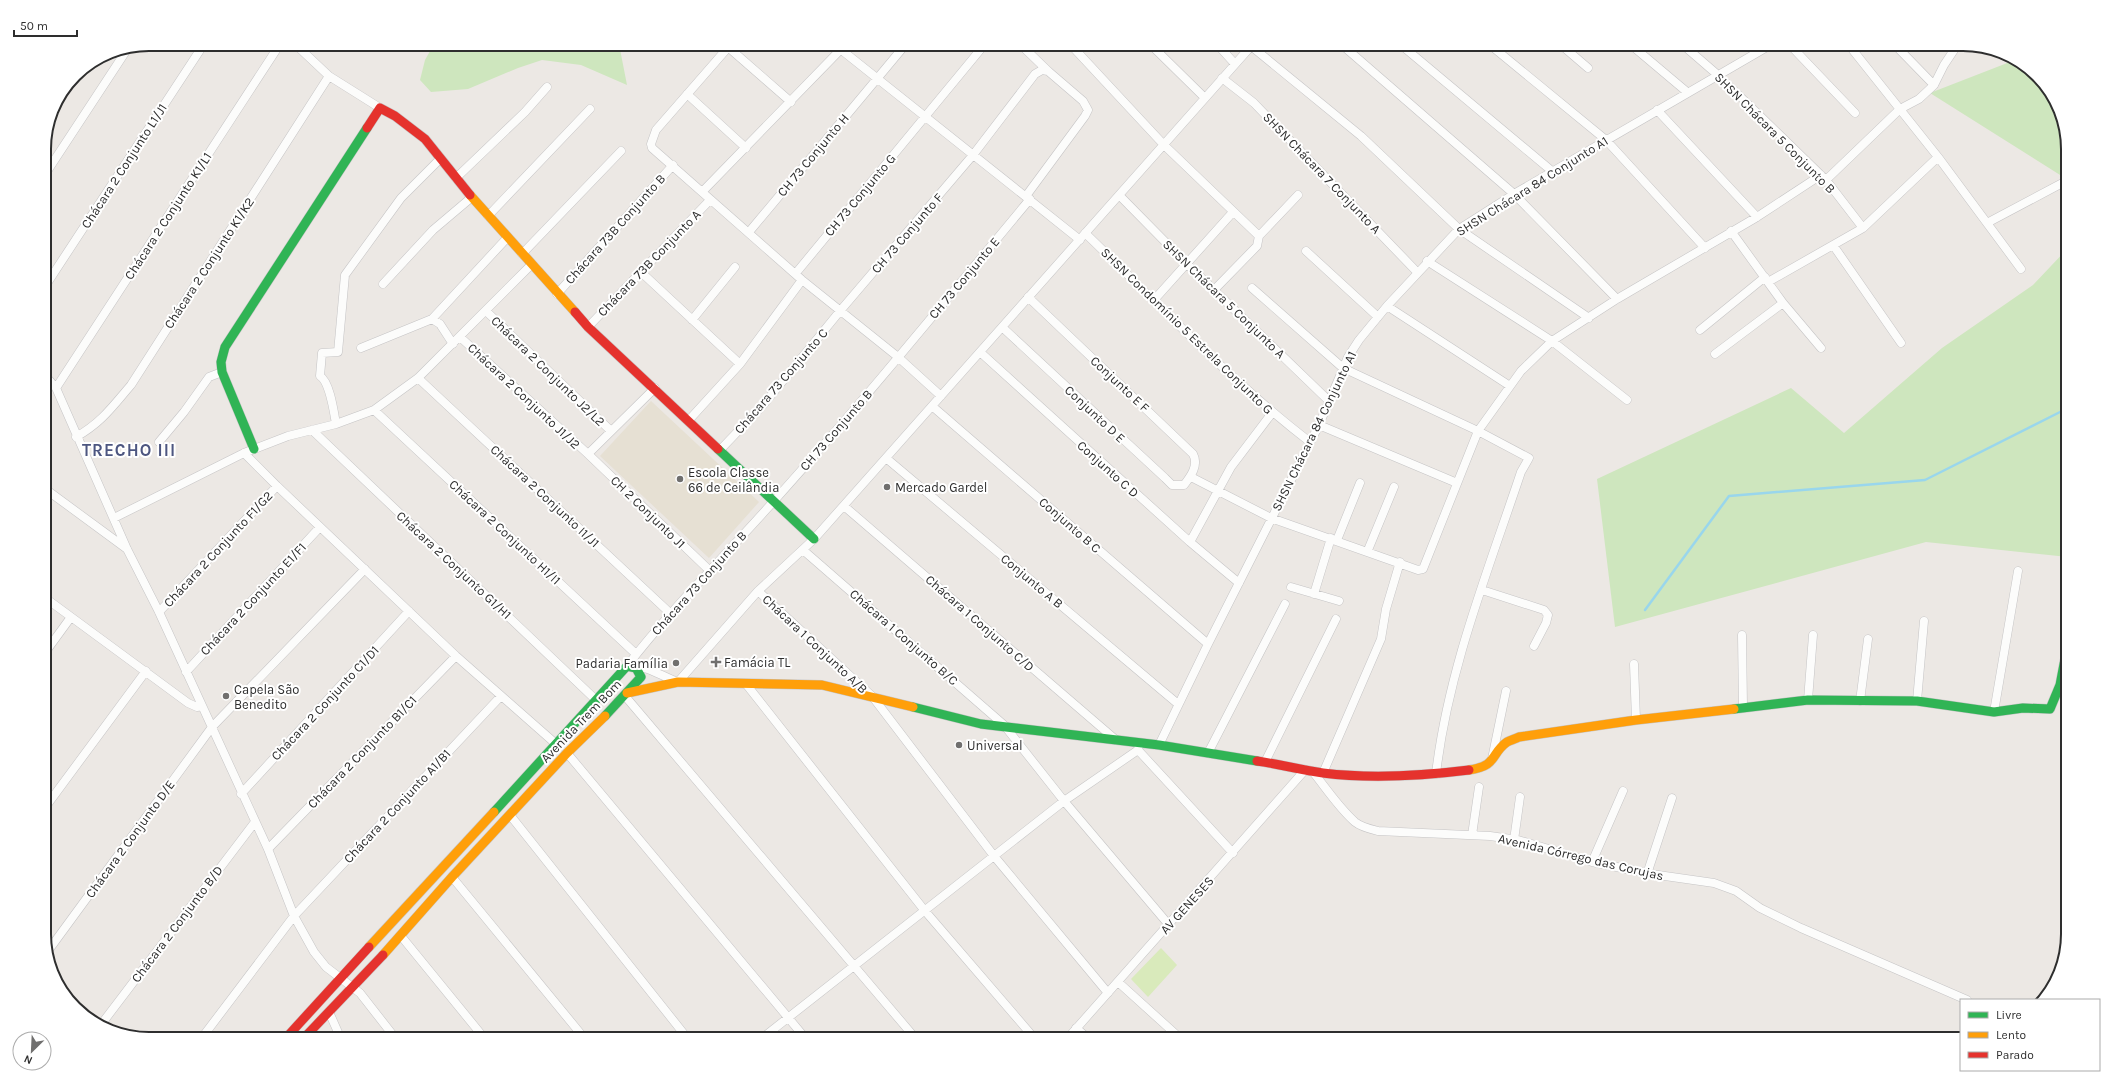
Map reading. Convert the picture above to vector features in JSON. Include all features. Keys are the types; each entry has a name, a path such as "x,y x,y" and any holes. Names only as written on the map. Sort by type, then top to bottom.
{"street":[{"name":"Chácara 2 Conjunto L1/J1","path":"51,277 199,51"},
{"name":"Chácara 2 Conjunto K1/L1","path":"56,388 275,51"},
{"path":"302,51 329,76 395,116 425,139 440,159 507,238 588,327 655,388 773,502 814,539"},
{"path":"726,51 656,130 651,144 652,148 673,165 710,200 796,273 802,280 898,357 941,396"},
{"path":"735,51 791,102"},
{"path":"702,192 839,51"},
{"name":"SHSN Condomínio 5 Estrela Conjunto G","path":"847,51 877,78 973,155 1082,236 1154,300 1272,413 1310,442"},
{"name":"CH 73 Conjunto H","path":"749,232 900,51"},
{"name":"CH 73 Conjunto G","path":"796,273 979,51"},
{"path":"1027,51 1048,71"},
{"path":"1077,51 1164,145 1259,236"},
{"path":"1157,51 1205,98"},
{"path":"1223,51 1235,64"},
{"path":"678,682 758,591 804,550 844,506 1247,51"},
{"path":"1259,51 1361,136 1459,229 1589,318"},
{"path":"1349,51 1514,194 1617,299"},
{"path":"1408,51 1553,172"},
{"path":"1498,51 1606,140 1706,248"},
{"path":"1568,51 1588,68"},
{"path":"1638,51 1686,92"},
{"name":"SHSN Chácara 5 Conjunto B","path":"1690,51 1719,76 1824,178 1863,228"},
{"name":"SHSN Chácara 84 Conjunto A1","path":"1159,745 1271,518 1319,425 1343,368 1359,340 1387,306 1427,261 1459,229 1514,194 1686,92 1719,76 1760,51"},
{"path":"1796,51 1855,113"},
{"path":"1854,51 1938,156 2022,269"},
{"path":"1901,51 1934,85"},
{"path":"1191,477 1271,518 1368,550 1418,570 1423,569 1478,431 1521,371 1552,342 1617,299 1824,178 1900,109 1919,99 1934,85 1953,51"},
{"path":"51,165 124,54"},
{"name":"CH 73 Conjunto F","path":"840,311 973,155 1036,74 1042,70 1048,71"},
{"name":"CH 73 Conjunto E","path":"898,357 1028,197 1085,116 1088,110 1083,101 1048,71"},
{"name":"Chácara 2 Conjunto K1/K2","path":"76,437 100,421 131,385 329,76"},
{"name":"SHSN Chácara 7 Conjunto A","path":"1222,78 1254,103 1417,272"},
{"path":"456,178 525,112 547,87"},
{"path":"687,94 746,148"},
{"path":"254,449 222,372 221,362 225,347 380,108"},
{"path":"488,216 590,109"},
{"path":"1657,110 1757,217"},
{"path":"522,254 620,151"},
{"path":"1700,330 1767,279 1863,228 1938,156"},
{"path":"336,424 330,395 324,378 320,376 322,353 338,352 345,275 401,198 440,159"},
{"name":"Chácara 73B Conjunto B","path":"557,294 673,165"},
{"path":"1987,223 2061,184"},
{"name":"SHSN Chácara 5 Conjunto A","path":"1119,195 1187,264 1329,401"},
{"path":"1214,290 1257,246 1259,236 1298,195"},
{"path":"383,284 434,230 472,197"},
{"name":"Chácara 73B Conjunto A","path":"588,327 642,273 710,200"},
{"path":"1154,300 1233,212"},
{"path":"1731,231 1783,303 1821,348"},
{"path":"361,348 432,319 507,238"},
{"path":"1833,244 1901,343"},
{"path":"1306,251 1378,317"},
{"path":"1427,261 1552,342 1627,400"},
{"path":"114,518 244,453 312,430 336,424 374,410 418,378 531,265"},
{"path":"692,320 735,267"},
{"path":"642,273 740,364"},
{"path":"689,420 740,364 802,280"},
{"path":"1252,288 1343,368 1478,431 1529,458 1521,472 1482,590 1469,623 1440,738 1436,774"},
{"name":"Conjunto E F","path":"1028,297 1193,454 1196,464 1191,477"},
{"path":"1715,354 1783,303"},
{"path":"1387,306 1510,386"},
{"name":"Chácara 2 Conjunto J2/L2","path":"486,311 611,431"},
{"name":"Chácara 73 Conjunto C","path":"720,450 764,404 840,311"},
{"path":"432,319 440,324 453,344"},
{"name":"Conjunto D E","path":"1002,327 1172,485 1184,485 1191,477"},
{"name":"Chácara 2 Conjunto J1/J2","path":"460,337 588,454"},
{"name":"Conjunto C D","path":"980,352 1190,542 1239,583"},
{"name":"CH 73 Conjunto B","path":"773,502 898,357"},
{"path":"159,442 184,412 209,378 222,372"},
{"name":"Chácara 2 Conjunto I1/J1","path":"418,378 671,614"},
{"path":"51,382 56,388 76,437 127,549 159,612 268,849 294,916 314,952 326,967 360,993 391,1032"},
{"path":"588,454 655,388"},
{"name":"Conjunto B C","path":"932,406 1208,644"},
{"name":"Chácara 2 Conjunto H1/I1","path":"374,410 636,654"},
{"path":"1190,542 1241,452 1272,413"},
{"path":"1319,425 1456,483"},
{"name":"Chácara 2 Conjunto G1/H1","path":"312,430 596,700"},
{"path":"244,453 276,486 456,656 556,744"},
{"name":"CH 2 Conjunto J1","path":"588,454 709,570"},
{"name":"Conjunto A B","path":"886,458 1178,704"},
{"path":"1314,594 1334,539 1360,483"},
{"name":"Chácara 2 Conjunto F1/G2","path":"159,612 276,486"},
{"path":"1368,550 1394,487"},
{"path":"51,493 127,549"},
{"name":"Chácara 73 Conjunto B","path":"629,666 636,654 709,570 773,502"},
{"name":"Chácara 1 Conjunto C/D","path":"844,506 1116,740"},
{"name":"Chácara 2 Conjunto E1/F1","path":"186,672 320,527"},
{"name":"Chácara 1 Conjunto B/C","path":"804,550 1004,725 1064,801 1169,924"},
{"path":"1324,773 1381,639 1386,608 1400,562"},
{"name":"Chácara 2 Conjunto D/E","path":"52,946 212,727 365,569"},
{"path":"1994,712 2018,571"},
{"path":"1291,587 1339,601"},
{"path":"1482,590 1544,610 1548,615 1546,623 1534,646"},
{"name":"Chácara 1 Conjunto A/B","path":"758,591 872,696 994,856 1108,993"},
{"path":"51,602 146,670 188,703 197,707 202,706"},
{"path":"1208,753 1285,604"},
{"name":"Chácara 2 Conjunto C1/D1","path":"242,794 409,611"},
{"path":"51,644 71,617"},
{"path":"1265,762 1336,619"},
{"path":"1917,701 1924,621"},
{"path":"1742,635 1743,707"},
{"path":"1808,700 1813,635"},
{"path":"1860,701 1868,639"},
{"name":"Chácara 2 Conjunto B1/C1","path":"268,849 456,656"},
{"path":"1634,664 1636,720"},
{"path":"629,666 642,666 678,682"},
{"name":"Avenida Trem Bom","path":"292,1032 596,700 629,666 641,673 641,677 626,695 566,753 452,877 401,936 310,1032"},
{"path":"51,799 146,670"},
{"path":"910,1032 626,695 658,685 678,682 822,685 872,696 958,720 981,724 1004,725 1116,740 1139,747 1159,745 1324,773 1387,776 1436,774 1481,768 1491,762 1506,743 1520,737 1636,720 1808,700 1917,701 1994,712 2023,708 2050,709 2056,698 2061,681"},
{"path":"746,684 925,911 1029,1032"},
{"path":"1491,762 1506,692"},
{"name":"Chácara 2 Conjunto A1/B1","path":"206,1032 294,916 501,696"},
{"path":"770,1032 856,966 1064,801 1139,747"},
{"path":"1139,747 1233,854"},
{"path":"566,753 800,1032"},
{"name":"AV GENESES","path":"1073,1032 1309,771"},
{"name":"Avenida Córrego das Corujas","path":"1309,771 1356,823 1363,827 1378,831 1472,835 1514,840 1592,862 1647,874 1714,883 1729,888 1760,908 1801,928 1965,999"},
{"path":"1472,835 1479,786"},
{"path":"1592,862 1623,790"},
{"path":"1514,840 1520,797"},
{"path":"1647,874 1672,798"},
{"path":"510,815 682,1032"},
{"name":"Chácara 2 Conjunto B/D","path":"104,1021 255,822"},
{"path":"452,877 579,1032"},
{"path":"401,936 479,1032"},
{"path":"1118,982 1172,1032"},
{"path":"329,1012 338,1032"},
{"path":"1076,1028 1081,1032"}],"shaded area":[{"name":"Escola Classe 66 de Ceilândia","path":"651,401 759,502 709,558 600,456"}],"green space":[{"path":"430,51 620,51 627,85 581,65 542,60 518,68 468,89 431,92 420,80 425,60"},
{"path":"2008,63 2028,75 2037,84 2051,106 2056,118 2061,143 2061,176 1930,93"},
{"path":"2061,255 2061,556 1926,542 1615,627 1597,479 1791,388 1844,433 1942,348 2033,285"},
{"path":"1161,948 1177,965 1148,997 1131,979"}],"waterway":[{"path":"1645,610 1729,496 1925,480 2061,412"}],"traffic: fast":[{"path":"254,449 222,372 221,362 225,347 367,128"},
{"path":"718,449 814,539"},
{"path":"494,812 627,666 636,668 641,677 605,716"},
{"path":"1734,709 1808,700 1917,701 1994,712 2023,708 2050,709 2061,680"},
{"path":"913,707 981,724 1159,745 1257,761"}],"traffic: slow":[{"path":"470,195 575,312"},
{"path":"627,693 678,682 822,685 913,707"},
{"path":"1469,770 1485,766 1502,746 1519,737 1636,720 1734,709"},
{"path":"383,955 452,877 567,753 605,716"},
{"path":"369,947 494,812"}],"traffic: jam":[{"path":"367,128 380,108 395,116 425,139 470,195"},
{"path":"575,312 588,327 718,449"},
{"path":"1257,761 1323,773 1359,776 1433,774 1469,770"},
{"path":"291,1032 369,947"},
{"path":"310,1032 383,955"}],"place":[{"name":"Escola Classe 66 de Ceilândia","path":"680,479"},
{"name":"Mercado Gardel","path":"887,487"},
{"name":"Famácia TL","path":"716,662"},
{"name":"Padaria Família","path":"676,663"},
{"name":"Capela São Benedito","path":"226,696"},
{"name":"Universal","path":"959,745"}],"district":[{"name":"TRECHO III","path":"129,450"}]}
